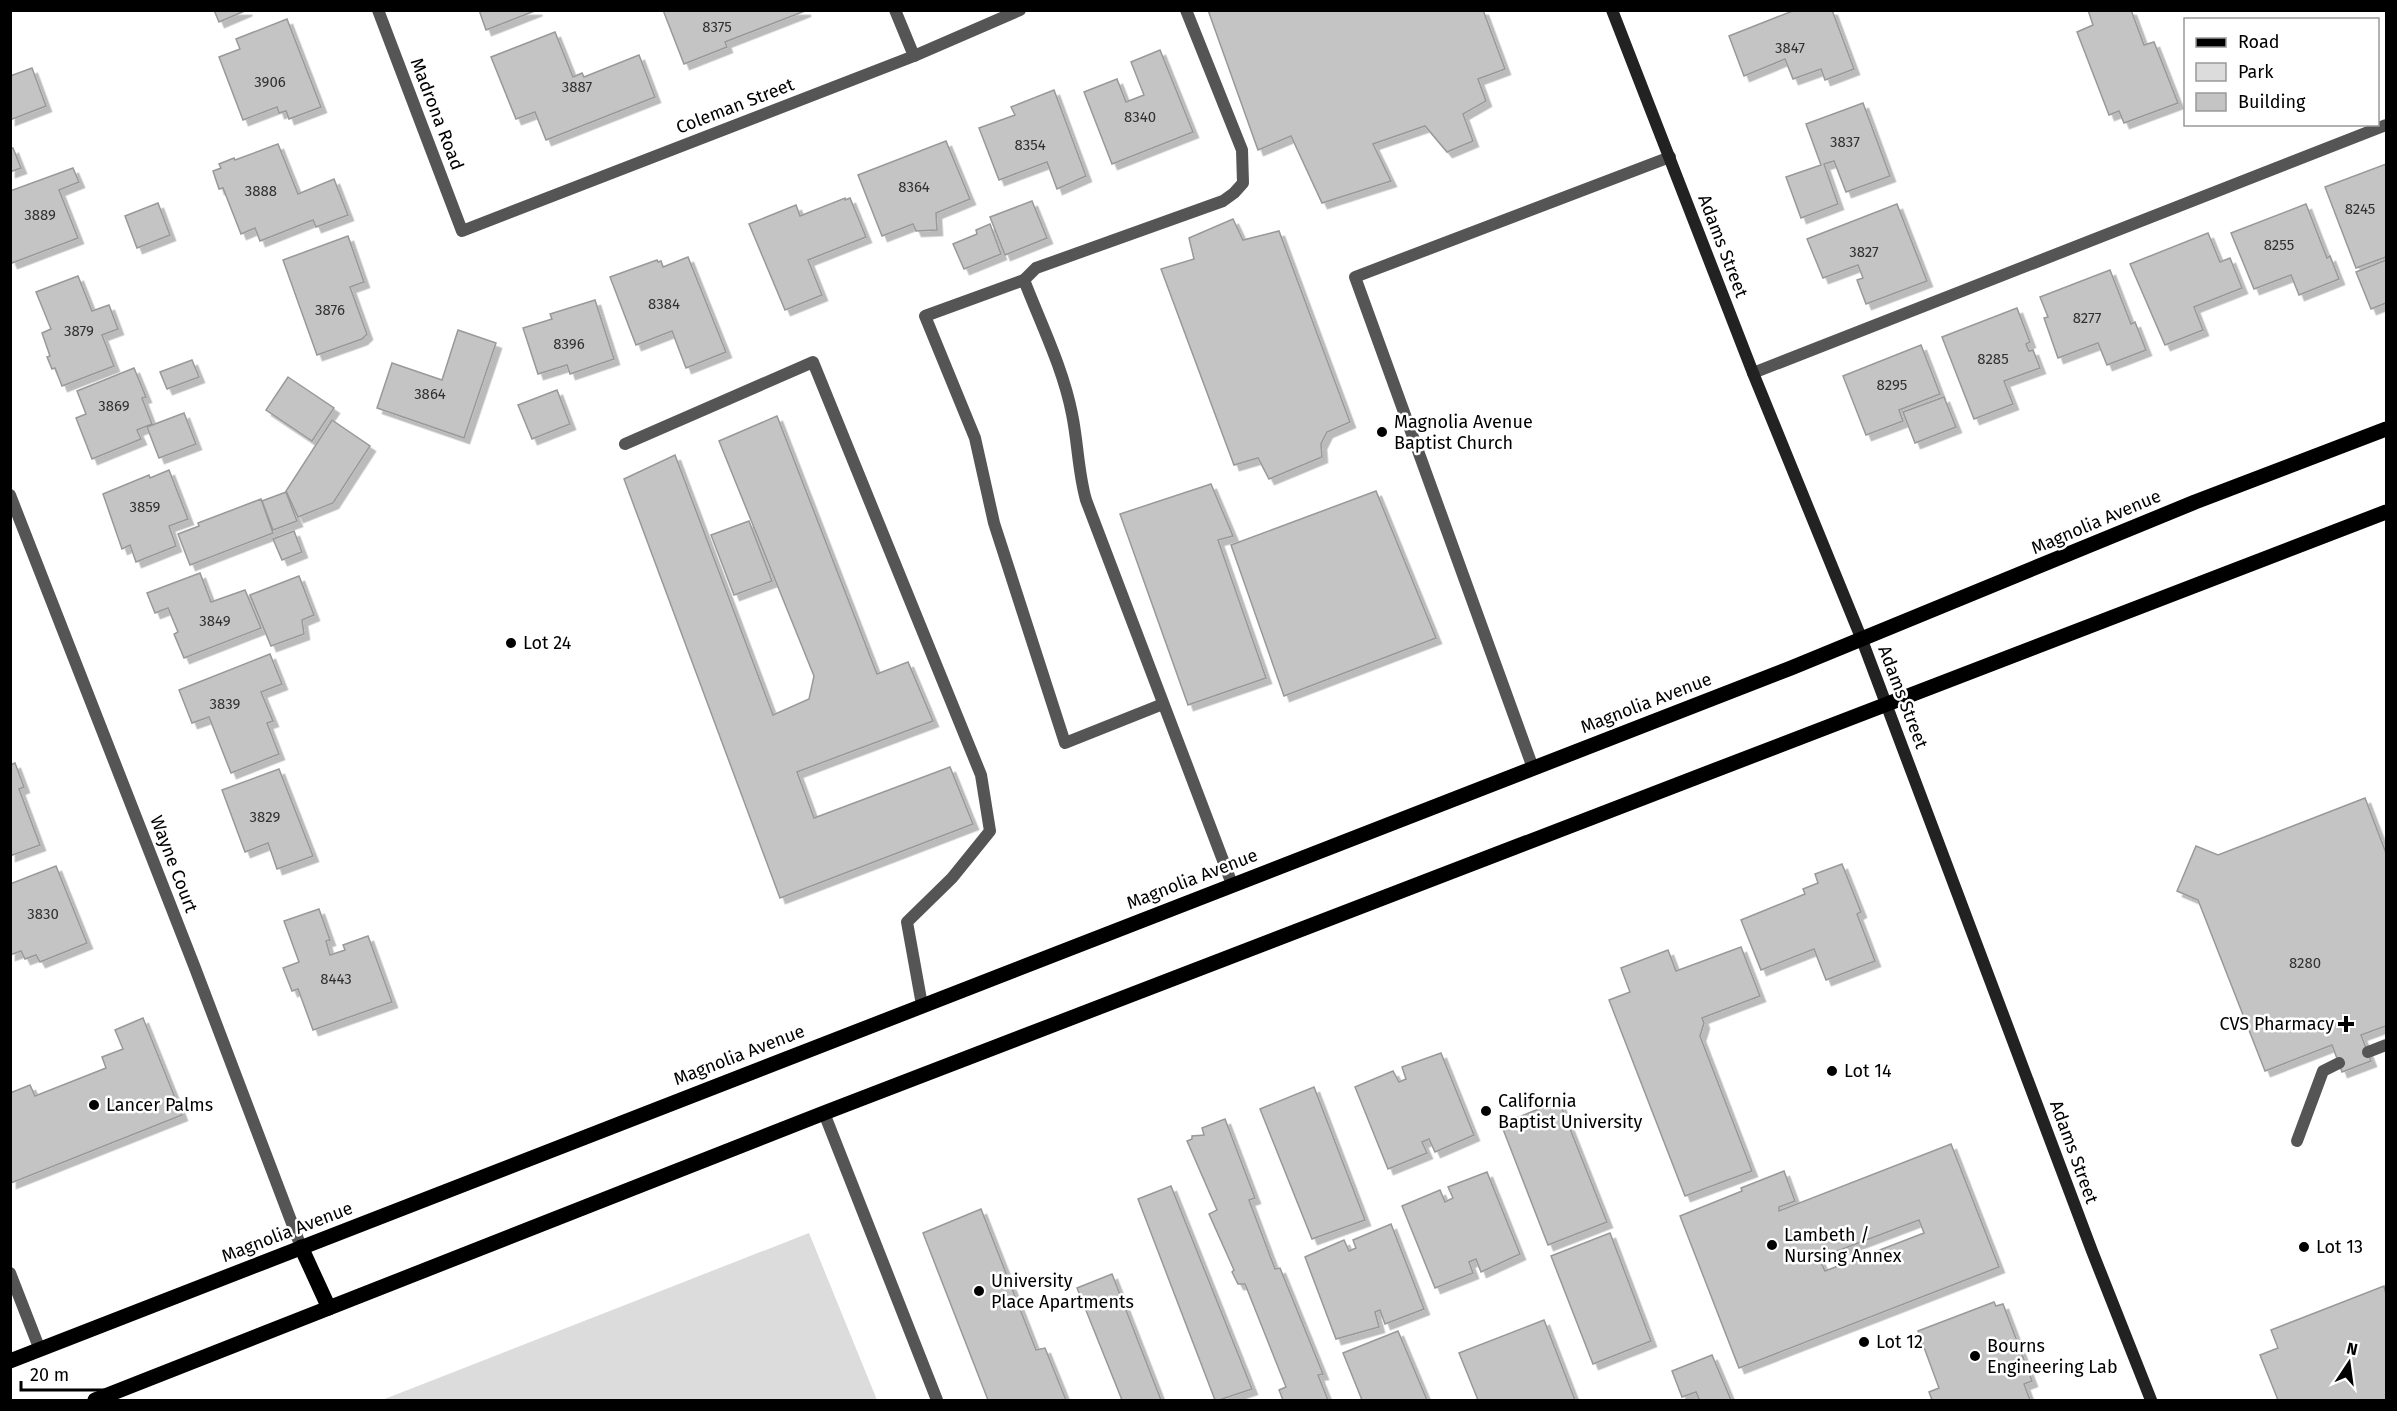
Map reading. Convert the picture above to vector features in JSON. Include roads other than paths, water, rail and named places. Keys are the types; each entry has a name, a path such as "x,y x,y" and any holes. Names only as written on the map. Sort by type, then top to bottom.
{"main road":[{"name":"Adams Street","path":"1612,10 1753,372 1887,702 2092,1251 2151,1401"},
{"name":"Magnolia Avenue","path":"10,1361 1862,640 2195,502 2386,429"},
{"path":"95,1401 824,1113 1887,702 2386,512"},
{"path":"301,1247 329,1308"}],"street":[{"name":"Madrona Road","path":"378,10 462,231"},
{"path":"895,10 914,56"},
{"name":"Coleman Street","path":"462,231 914,56 1020,10"},
{"path":"1163,704 1065,743 994,523 975,438 926,316 1024,280 1036,268 1223,201 1234,194 1243,183 1242,150 1186,10"},
{"path":"1753,372 2386,125"},
{"path":"1533,768 1355,277 1670,158"},
{"path":"1024,280 1058,364 1072,415 1080,482 1086,500 1232,884"},
{"path":"625,444 813,362 981,775 990,831 952,878 907,922 922,1005"},
{"name":"Wayne Court","path":"10,495 195,968 301,1247"},
{"path":"2368,1052 2386,1045"},
{"path":"2297,1141 2324,1071 2339,1063"},
{"path":"824,1113 937,1401"},
{"path":"10,1272 40,1350"}],"place":[{"name":"Magnolia Avenue Baptist Church","path":"1382,432"},
{"name":"Lot 24","path":"511,643"},
{"name":"CVS Pharmacy","path":"2346,1024"},
{"name":"Lot 14","path":"1832,1071"},
{"name":"Lancer Palms","path":"94,1105"},
{"name":"California Baptist University","path":"1486,1111"},
{"name":"Lambeth / Nursing Annex","path":"1772,1245"},
{"name":"Lot 13","path":"2304,1247"},
{"name":"University Place Apartments","path":"979,1291"},
{"name":"Lot 12","path":"1864,1342"},
{"name":"Bourns Engineering Lab","path":"1975,1356"}]}
